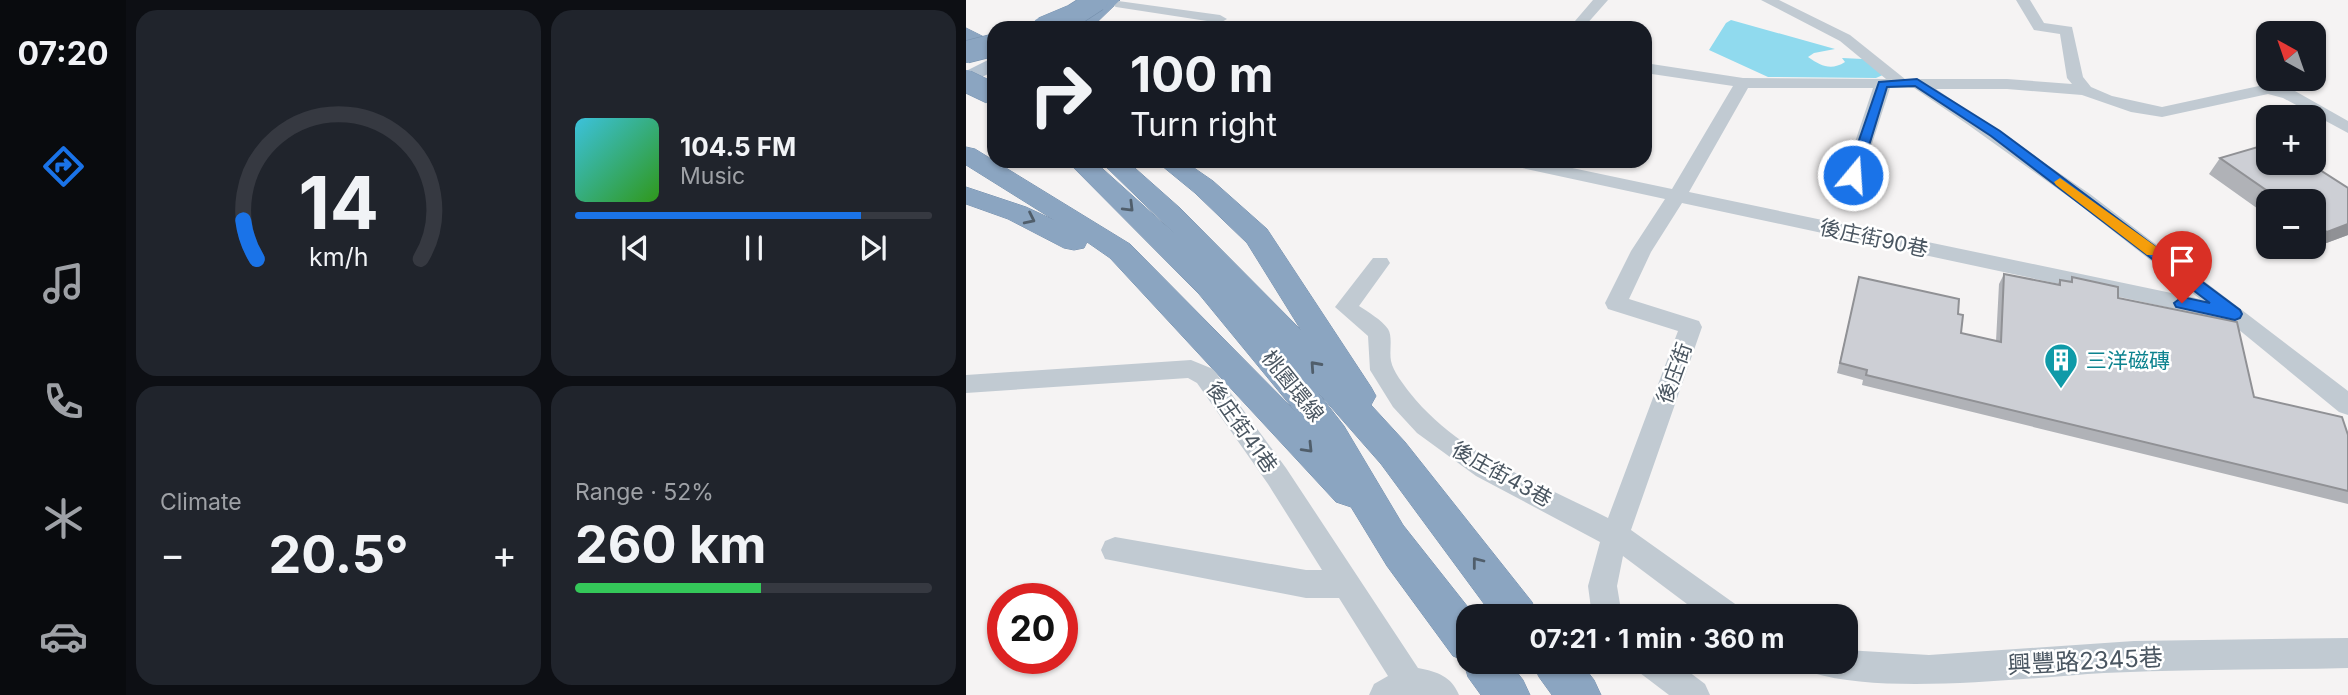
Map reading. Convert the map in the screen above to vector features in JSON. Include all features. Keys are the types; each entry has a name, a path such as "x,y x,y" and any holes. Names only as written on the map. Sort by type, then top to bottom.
{"highway":[{"path":"1052,21 1076,0"},
{"path":"1058,21 1111,1"},
{"path":"1088,21 1111,1"},
{"path":"966,34 987,47"},
{"path":"987,52 972,66 987,80"},
{"path":"966,154 987,167"},
{"path":"989,168 1119,251 1380,522"},
{"name":"桃園環線","path":"1086,168 1201,278 1263,348 1326,427 1380,522 1456,625"},
{"name":"桃園環線","path":"1120,168 1171,214 1236,281 1392,453 1509,604"},
{"path":"1148,168 1211,219 1311,320"},
{"path":"1178,168 1204,187 1257,236 1339,361 1392,453"},
{"path":"966,195 1017,213 1078,244 1193,328"},
{"path":"1492,674 1508,695"},
{"path":"1562,674 1579,695"}],"main road":[{"path":"1054,21 1086,0"},
{"path":"966,95 987,87"}],"street":[{"path":"1582,21 1601,0"},
{"path":"1768,0 1845,38 1910,83 1996,134 2235,314 2348,405"},
{"path":"2023,0 2039,27 2067,30 2075,78 2085,90"},
{"path":"1652,69 1743,83 2007,84 2085,90 2137,108 2162,112 2268,89 2289,94 2348,128"},
{"name":"後庄街","path":"1602,604 1601,583 1610,561 1615,536 1691,327 1616,303 1641,251 1677,197 1743,83"},
{"path":"1853,175 1883,84"},
{"name":"後庄街90巷","path":"1545,168 2235,314"},
{"name":"後庄街43巷","path":"1380,263 1346,307 1379,333 1381,368 1405,403 1454,451 1615,536"},
{"name":"後庄街41巷","path":"966,384 1191,369 1205,376 1277,476 1347,584 1397,688"},
{"path":"1615,536 1663,566 1712,604"},
{"path":"1115,550 1306,584 1347,584"},
{"name":"興豐路2345巷","path":"1858,666 1934,671 2103,658 2348,653"},
{"path":"1667,674 1694,695"},
{"path":"1397,688 1435,687 1443,695"}],"lane":[{"path":"1111,1 1220,19"}],"water":[{"path":"1731,20 1835,49 1814,53 1808,57 1822,65 1840,65 1845,62 1842,58 1863,59 1885,74 1876,78 1768,77 1709,50 1726,23"}],"building":[{"path":"2256,148 2256,175 2326,174 2348,188 2348,224 2326,231 2326,189 2265,189 2220,158"},
{"name":"三洋磁磚","path":"2004,274 2060,285 2060,280 2072,282 2072,277 2118,287 2118,298 2237,322 2254,397 2342,417 2348,435 2348,491 1866,375 1867,370 1840,363 1859,277 1959,299 1958,314 1963,315 1961,333 2001,342"}],"slow traffic":[{"path":"2060,182 2152,252"}],"place":[{"name":"三洋磁磚","path":"2061,390"}],"route":[{"path":"1853,175 1883,84 1917,83 1996,134 2235,314 2182,303"}]}
